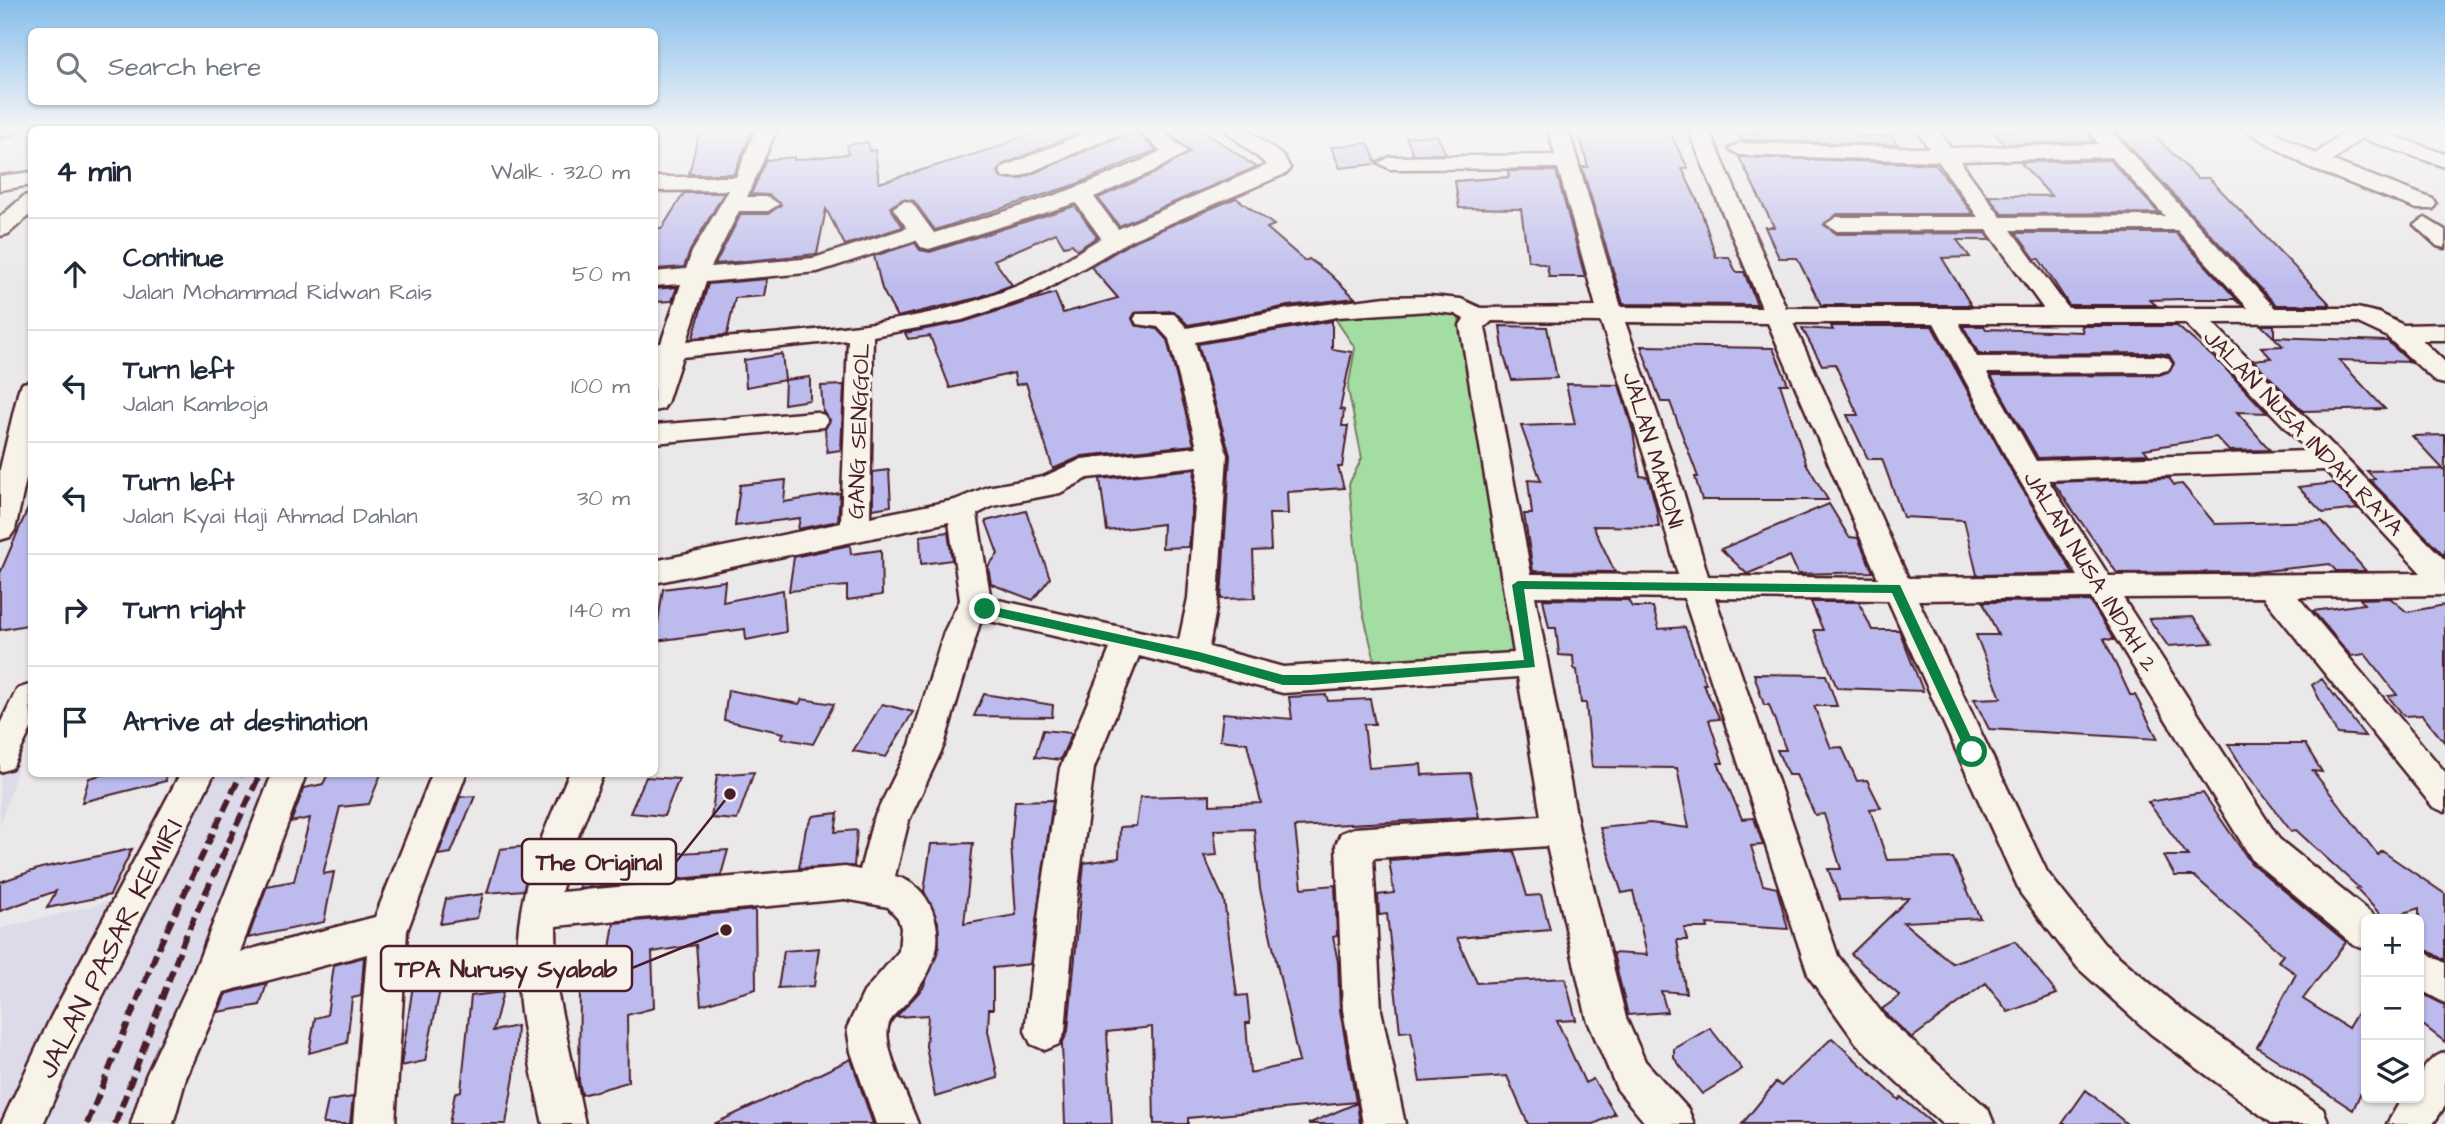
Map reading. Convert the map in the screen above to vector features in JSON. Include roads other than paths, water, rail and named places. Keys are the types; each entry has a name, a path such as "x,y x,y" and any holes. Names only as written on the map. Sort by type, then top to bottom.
{"street":[{"path":"658,279 817,265 930,242 1081,195 1111,181"},
{"path":"663,352 861,330 962,313 1014,295 1114,240 1250,181"},
{"name":"JALAN MAHONI","path":"1573,181 1610,313 1660,461 1696,587 1822,964 1835,988 1870,1031 1973,1124"},
{"path":"1720,181 1896,589 2019,855 2066,928 2091,956 2165,1021 2308,1124"},
{"path":"1963,181 2060,315"},
{"path":"2145,181 2268,315"},
{"path":"2356,181 2425,215 2445,240"},
{"path":"658,184 744,183"},
{"path":"658,381 663,352 704,252 744,183"},
{"path":"1081,195 1114,240"},
{"path":"732,204 768,204"},
{"path":"15,220 28,205"},
{"path":"904,208 930,242"},
{"path":"1837,223 2184,223"},
{"path":"1181,337 1265,319 1407,303 1468,309 1479,317"},
{"path":"1672,1124 1631,1075 1614,1039 1562,830 1472,325 1479,317 1492,312 2357,316 2378,320 2400,333 2445,376"},
{"path":"1969,365 2159,363 2122,315"},
{"name":"JALAN NUSA INDAH 2","path":"1942,316 2028,471 2231,799 2266,850 2306,887 2361,928"},
{"name":"JALAN NUSA INDAH RAYA","path":"2192,316 2248,370 2445,582"},
{"path":"1146,319 1165,318 1181,337 1213,455 1203,598 1192,655"},
{"name":"GANG SENGGOL","path":"855,532 861,330"},
{"path":"2400,333 2445,332"},
{"path":"0,530 19,499 28,421"},
{"path":"658,434 815,421"},
{"path":"658,571 962,509 987,497 1050,486 1082,469 1213,455"},
{"path":"2028,471 2329,460"},
{"path":"873,889 891,820 927,746 960,632 975,600 962,509"},
{"name":"JALAN NUSA INDAH RAYA","path":"1518,585 1896,589 2445,582"},
{"path":"2271,585 2445,797"},
{"path":"975,600 985,609 1128,643 1192,655 1283,680 1531,664"},
{"path":"1045,1031 1058,903 1077,768 1128,643"},
{"path":"0,758 20,700"},
{"name":"JALAN PASAR KEMIRI","path":"22,1124 65,1030 195,777"},
{"path":"152,1124 166,1076 211,977 288,777"},
{"path":"374,1124 388,931 448,777"},
{"path":"564,1124 536,968 538,911 556,841 585,777"},
{"path":"1384,1124 1362,1010 1354,844 1562,830"},
{"path":"538,911 845,883 898,894 912,908 920,928 918,955 906,975 878,1005 867,1028 871,1052 897,1124"},
{"path":"211,977 388,931"},
{"path":"2424,970 2445,985"},
{"path":"2408,1124 2445,1072"}],"railway":[{"path":"87,1124 158,949 240,777"},
{"path":"115,1124 184,940 259,777"}],"place":[{"name":"The Original","path":"730,794"},
{"name":"TPA Nurusy Syabab","path":"726,930"}]}
